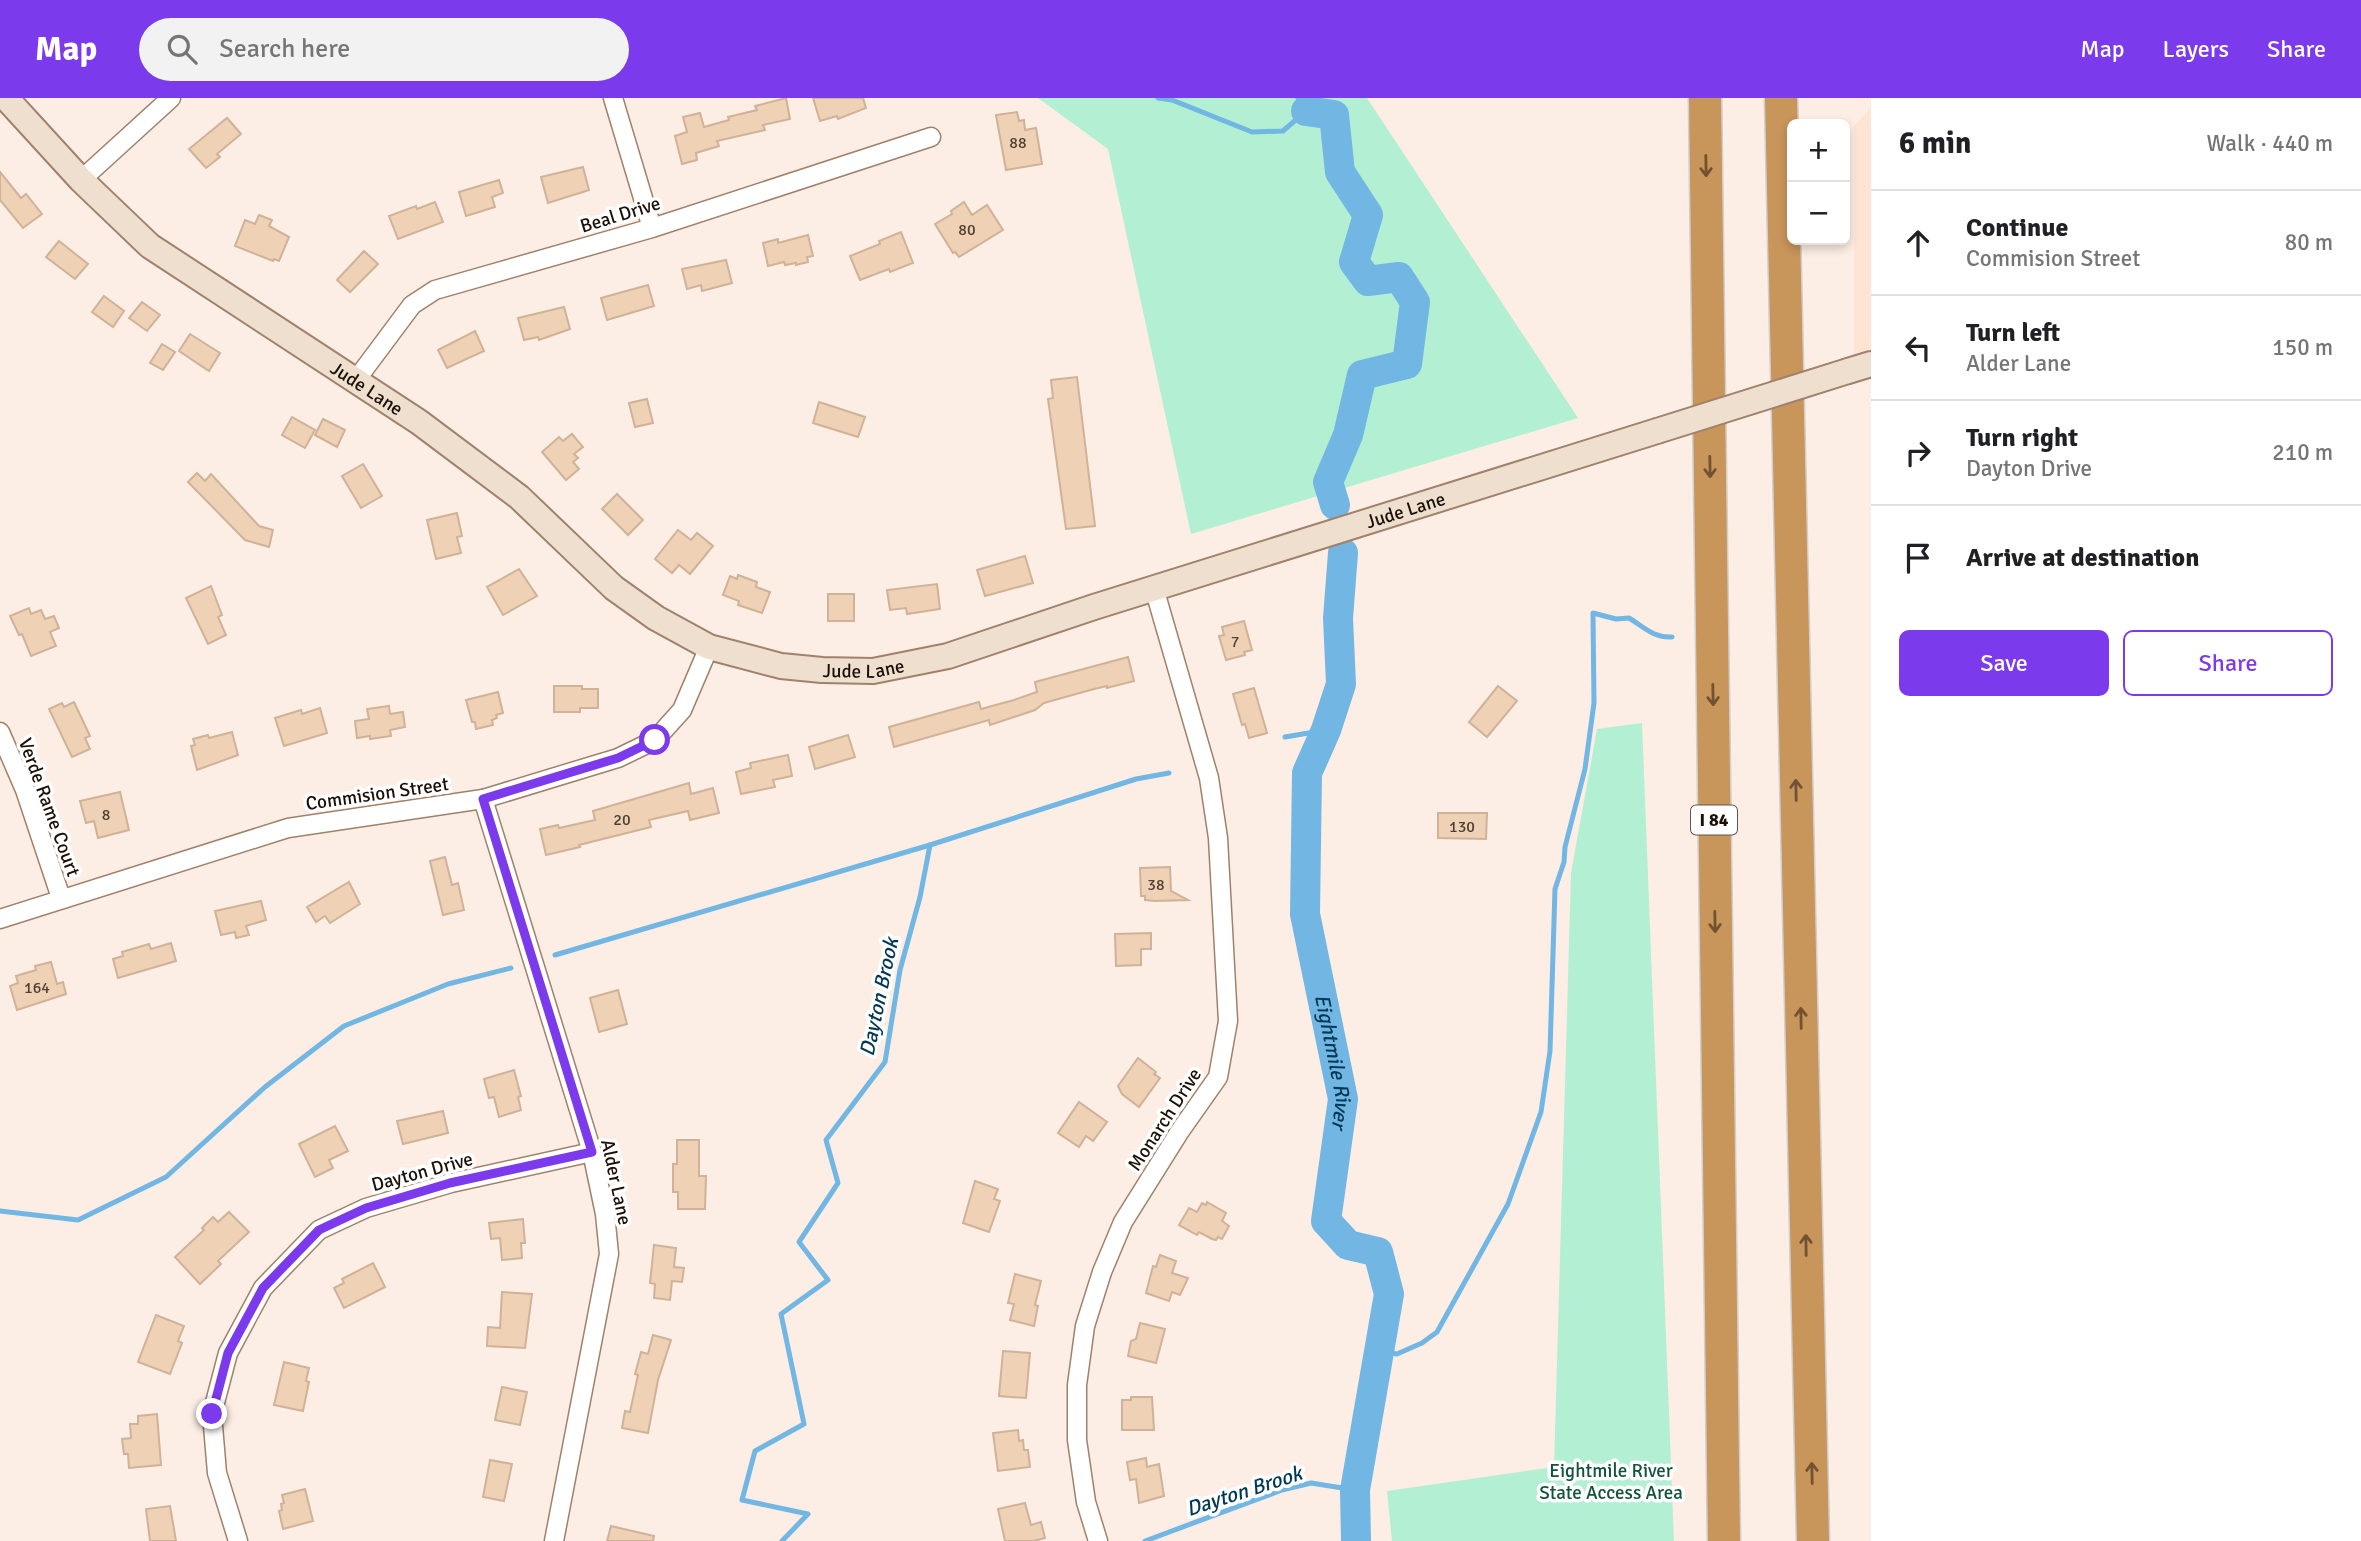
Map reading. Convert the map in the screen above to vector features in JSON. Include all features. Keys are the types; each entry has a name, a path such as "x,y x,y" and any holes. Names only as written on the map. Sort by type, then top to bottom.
{"highway":[{"name":"I 84","path":"1705,98 1724,1541"},
{"path":"1783,98 1782,168 1813,1541"}],"street":[{"name":"Jude Lane","path":"6,98 81,180 150,246 419,422 519,497 614,588 656,618 709,647 781,666 873,671 948,656 1154,588 1859,367"},
{"path":"81,180 171,98"},
{"path":"613,98 652,228"},
{"name":"Beal Drive","path":"356,380 412,305 435,290 652,228 931,138"},
{"name":"Monarch Drive","path":"1098,1541 1086,1502 1077,1440 1077,1385 1085,1326 1102,1272 1123,1222 1180,1131 1218,1077 1228,1021 1218,838 1209,778 1154,588"},
{"name":"Commision Street","path":"0,919 288,828 483,799 618,758 655,740 682,710 709,647"},
{"name":"Verde Rame Court","path":"0,732 25,790 61,898"},
{"name":"Alder Lane","path":"483,799 592,1152 605,1213 609,1254 554,1541"},
{"name":"Dayton Drive","path":"238,1541 217,1472 212,1414 228,1353 263,1288 319,1230 366,1208 450,1183 592,1152"}],"shaded area":[{"path":"1871,108 1871,351 1854,357 1854,126"}],"green space":[{"path":"1038,98 1367,98 1578,418 1191,534 1108,149"},
{"name":"Eightmile River State Access Area","path":"1642,723 1674,1541 1392,1541 1387,1491 1554,1467 1571,873 1597,729"}],"building":[{"path":"786,98 790,119 763,125 765,130 717,141 719,146 696,153 697,160 682,164 675,136 687,132 683,117 700,113 704,127 729,120 728,117 757,110 755,106"},
{"path":"813,98 863,98 866,108 838,119 837,116 820,121"},
{"path":"1017,112 1019,121 1024,120 1025,130 1036,128 1042,164 1006,170 996,115"},
{"path":"227,118 241,134 217,154 220,157 206,168 189,149"},
{"path":"583,167 589,190 548,203 541,177"},
{"path":"0,172 21,198 26,194 42,214 23,228 0,200"},
{"path":"499,180 503,193 492,197 495,207 466,216 459,192"},
{"path":"435,202 443,222 398,239 389,216"},
{"path":"964,202 972,215 987,205 1003,230 959,257 953,253 935,224 952,214 951,211"},
{"path":"259,215 272,220 269,226 289,237 279,261 235,246 245,220 255,224"},
{"path":"901,232 913,263 860,280 850,256"},
{"path":"808,235 813,256 807,257 808,262 785,265 784,262 768,266 763,243 778,239 778,243"},
{"path":"59,241 88,264 75,279 46,257"},
{"path":"364,251 378,264 350,292 337,280"},
{"path":"726,260 732,283 702,291 701,285 687,289 682,269"},
{"path":"648,285 654,306 607,320 601,298"},
{"path":"104,296 124,311 113,327 92,312"},
{"path":"142,302 160,315 147,331 129,318"},
{"path":"564,307 570,329 539,340 538,337 524,340 518,318"},
{"path":"475,331 484,351 447,368 438,350"},
{"path":"190,334 220,353 209,371 179,351"},
{"path":"162,344 175,352 163,370 150,363"},
{"path":"1077,377 1095,526 1066,529 1048,399 1053,398 1051,380"},
{"path":"647,399 653,423 635,427 629,403"},
{"path":"819,402 865,417 858,437 813,423"},
{"path":"292,417 315,430 305,448 282,435"},
{"path":"323,419 345,430 337,447 315,435"},
{"path":"572,434 583,447 574,454 578,458 573,462 579,469 566,480 542,452 559,437 563,441"},
{"path":"363,464 382,496 361,508 342,476"},
{"path":"197,473 205,481 211,474 259,526 273,530 269,547 245,540 188,482"},
{"path":"617,494 643,520 628,535 602,509"},
{"path":"457,513 462,536 457,537 461,553 436,559 427,520"},
{"path":"678,530 691,540 697,533 713,546 690,574 679,565 672,573 655,559"},
{"path":"1025,556 1033,583 985,596 977,570"},
{"path":"519,569 537,596 503,615 487,587"},
{"path":"738,575 757,582 756,587 770,592 762,613 738,605 739,601 723,595 730,576 737,579"},
{"path":"937,584 940,609 907,614 906,608 890,610 887,590"},
{"path":"211,586 222,615 218,617 226,635 208,644 186,598"},
{"path":"828,594 854,594 854,621 828,621"},
{"path":"29,608 31,614 41,610 45,619 54,616 59,628 50,632 56,646 31,656 22,634 19,635 10,616"},
{"path":"1244,621 1252,650 1244,652 1245,655 1226,660 1219,636 1224,635 1222,627"},
{"path":"1128,657 1134,681 1044,703 1035,710 990,725 989,720 894,747 889,727 979,702 981,709 1014,700 1037,692 1035,682"},
{"path":"554,686 598,689 598,708 580,708 580,712 554,712"},
{"path":"1498,686 1517,701 1487,737 1469,722"},
{"path":"1254,688 1267,733 1249,738 1245,724 1242,725 1233,694"},
{"path":"498,692 503,713 496,715 497,718 492,720 493,725 476,729 466,700"},
{"path":"74,702 90,736 85,738 90,749 72,757 49,709 62,703 64,707"},
{"path":"389,706 390,714 403,712 405,727 390,730 391,736 357,738 355,721 369,719 367,709"},
{"path":"320,708 327,733 284,746 275,718 301,710 302,714"},
{"path":"232,732 238,755 197,770 191,746 195,745 193,739"},
{"path":"848,735 855,757 815,769 809,747"},
{"path":"788,755 792,776 773,780 775,787 741,794 736,772 751,768 750,763"},
{"path":"689,783 691,794 713,788 719,813 690,820 688,811 649,820 651,827 546,855 540,829 595,820 593,811"},
{"path":"120,792 129,830 98,838 94,821 86,823 80,801"},
{"path":"1438,813 1487,813 1486,839 1438,838"},
{"path":"445,857 452,885 458,883 464,910 443,915 430,861"},
{"path":"1170,867 1171,891 1188,900 1145,900 1145,896 1141,896 1140,868"},
{"path":"349,882 360,904 330,923 325,916 316,922 307,907"},
{"path":"261,901 266,920 246,926 249,935 236,938 235,932 221,935 215,911"},
{"path":"1151,933 1151,949 1141,949 1141,965 1116,966 1115,934"},
{"path":"171,943 176,961 118,978 113,959 123,956 122,952 149,944 151,949"},
{"path":"51,962 57,984 63,982 66,994 17,1010 10,986 18,983 16,976 36,970 35,966"},
{"path":"618,990 627,1024 599,1032 590,998"},
{"path":"1138,1058 1160,1078 1139,1107 1122,1094 1118,1086"},
{"path":"514,1070 521,1096 518,1097 521,1110 499,1117 494,1097 489,1098 484,1079"},
{"path":"1079,1102 1107,1122 1093,1141 1086,1136 1079,1147 1058,1133"},
{"path":"443,1111 448,1133 403,1144 397,1121"},
{"path":"335,1126 348,1151 329,1160 333,1168 315,1177 299,1144"},
{"path":"677,1140 699,1140 699,1176 706,1176 705,1209 678,1209 678,1192 673,1192 673,1164 677,1164"},
{"path":"975,1181 998,1189 994,1199 1000,1201 989,1232 963,1223"},
{"path":"1207,1202 1226,1213 1222,1221 1229,1226 1222,1239 1212,1239 1199,1232 1197,1235 1179,1225 1189,1208 1197,1212 1202,1203 1206,1205"},
{"path":"229,1212 249,1232 218,1261 221,1264 200,1284 175,1257 204,1230 202,1228 213,1217 218,1222"},
{"path":"523,1219 525,1243 521,1243 522,1258 502,1260 500,1238 491,1239 489,1223"},
{"path":"654,1245 676,1248 674,1267 684,1268 682,1282 672,1281 670,1300 654,1298 655,1284 650,1283"},
{"path":"1160,1255 1176,1261 1172,1273 1188,1278 1180,1295 1172,1292 1169,1301 1146,1293 1153,1266 1156,1267"},
{"path":"373,1263 385,1287 344,1308 334,1288 344,1283 342,1279"},
{"path":"1015,1274 1041,1281 1035,1305 1038,1306 1034,1326 1010,1320 1014,1304 1008,1303"},
{"path":"502,1292 532,1294 525,1348 487,1346 488,1327 500,1328"},
{"path":"156,1315 184,1326 178,1341 182,1343 170,1374 138,1362"},
{"path":"1140,1323 1165,1329 1156,1363 1128,1356 1131,1341 1136,1339"},
{"path":"653,1335 671,1340 658,1380 648,1433 622,1428 625,1411 630,1412 641,1352 648,1354"},
{"path":"1003,1351 1030,1353 1026,1398 999,1396"},
{"path":"284,1362 309,1368 303,1411 274,1405"},
{"path":"502,1387 527,1392 520,1425 495,1420"},
{"path":"1131,1397 1152,1397 1154,1430 1122,1430 1122,1400 1131,1400"},
{"path":"157,1414 161,1465 129,1468 128,1454 124,1454 122,1439 131,1438 130,1424 138,1424 138,1416"},
{"path":"1018,1430 1019,1441 1023,1440 1024,1450 1028,1450 1030,1467 998,1471 993,1433"},
{"path":"1146,1458 1147,1467 1159,1464 1164,1496 1139,1503 1136,1479 1130,1480 1127,1462"},
{"path":"490,1460 512,1464 504,1501 483,1497"},
{"path":"305,1489 313,1521 283,1529 279,1511 284,1503 282,1495"},
{"path":"1025,1503 1031,1525 1041,1522 1045,1538 1005,1541 998,1509"},
{"path":"170,1506 176,1541 150,1541 146,1509"},
{"path":"611,1526 654,1536 653,1541 607,1541"}],"waterway":[{"name":"Eightmile River","path":"1158,98 1172,100 1252,132 1283,131 1306,111 1298,98"},
{"name":"Eightmile River","path":"1306,111 1334,115 1340,172 1368,215 1354,262 1368,281 1399,277 1415,302 1407,364 1362,375 1348,435 1328,482 1335,505"},
{"name":"Eightmile River","path":"1343,553 1338,618 1341,684 1326,730 1307,773 1305,914 1343,1099 1326,1221 1348,1245 1378,1252 1389,1294 1355,1490 1356,1541"},
{"path":"1379,1351 1397,1354 1422,1343 1437,1332 1508,1204 1541,1112 1550,1051 1555,889 1564,862 1565,847 1585,769 1594,703 1593,613 1616,619 1629,618 1654,634 1672,637"},
{"name":"Dayton Brook","path":"1285,737 1326,730"},
{"name":"Dayton Brook","path":"782,1541 808,1514 742,1500 755,1451 804,1424 781,1314 828,1280 799,1242 838,1183 826,1140 885,1062 900,970 920,897 930,845 1136,779 1169,773"},
{"path":"555,955 930,845"},
{"path":"0,1211 78,1220 166,1177 265,1087 344,1026 448,984 511,968"},
{"name":"Dayton Brook","path":"1145,1541 1282,1490 1311,1483 1355,1490"}],"route":[{"path":"212,1414 228,1353 263,1288 319,1230 366,1208 450,1183 592,1152 483,799 618,758 655,740"}]}
